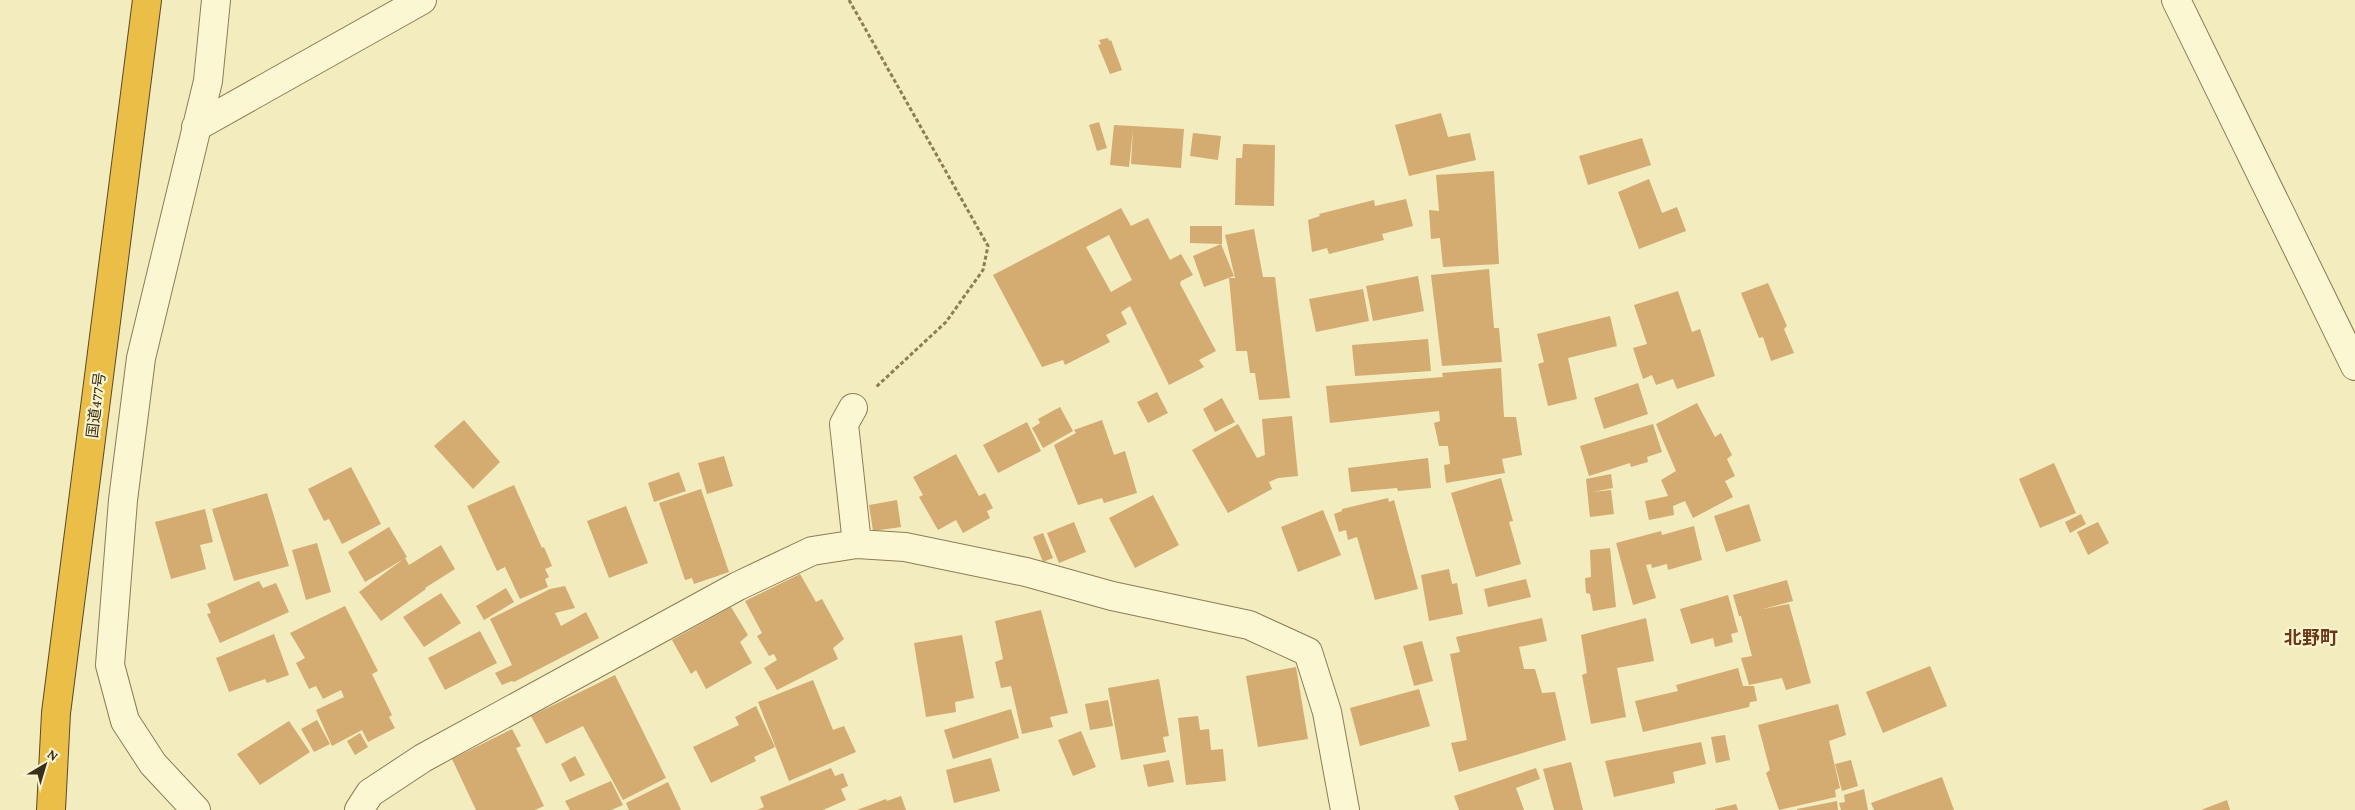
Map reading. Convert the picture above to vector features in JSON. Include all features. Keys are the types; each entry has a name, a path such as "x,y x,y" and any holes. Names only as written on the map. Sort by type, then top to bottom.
{"highway":[{"name":"国道477号","path":"51,810 56,713 147,0"}],"street":[{"path":"196,810 153,764 125,721 110,665 123,500 141,358 208,81 216,0"},
{"path":"196,127 422,0"},
{"path":"2176,0 2355,366"},
{"path":"853,408 844,424 856,544"},
{"path":"359,810 370,793 423,758 738,586 812,551 856,544 905,547 1026,572 1112,596 1249,625 1308,652 1327,712 1345,810"}],"path":[{"path":"849,0 988,246 983,270 946,322 853,408"}],"building":[{"path":"1108,38 1109,41 1111,40 1122,70 1110,74 1098,45 1101,44 1099,40"},
{"path":"1441,113 1448,137 1470,133 1476,160 1409,176 1395,125"},
{"path":"1099,122 1107,148 1097,151 1089,125"},
{"path":"1114,125 1184,129 1181,168 1131,164 1133,129 1129,167 1110,165"},
{"path":"1193,133 1221,136 1218,160 1190,156"},
{"path":"1642,138 1651,165 1588,185 1579,156"},
{"path":"1243,144 1275,145 1274,206 1235,205 1236,158 1242,158"},
{"path":"1494,171 1499,264 1443,267 1440,238 1431,239 1429,210 1439,211 1436,175"},
{"path":"1649,179 1662,213 1677,207 1686,231 1639,249 1618,192"},
{"path":"1406,199 1413,226 1382,234 1384,240 1329,254 1327,248 1312,252 1308,220 1320,216 1319,214 1374,200 1375,206"},
{"path":"1121,208 1131,226 1148,218 1170,260 1181,254 1193,275 1181,281 1180,284 1216,351 1199,360 1204,367 1169,385 1130,306 1121,312 1127,324 1106,335 1110,342 1065,365 1063,360 1042,367 993,275","holes":["1109,235 1132,280 1111,292 1086,247"]},
{"path":"1190,226 1222,226 1222,244 1190,243"},
{"path":"1254,229 1263,277 1275,277 1290,398 1259,400 1255,373 1250,373 1247,351 1236,351 1229,278 1235,278 1225,235"},
{"path":"1221,244 1234,276 1204,287 1193,256"},
{"path":"1489,269 1494,328 1499,328 1502,362 1442,366 1431,275"},
{"path":"1418,276 1424,311 1373,321 1366,286"},
{"path":"1768,283 1787,326 1784,329 1794,353 1771,361 1763,337 1759,338 1741,293"},
{"path":"1363,289 1369,321 1316,332 1309,299"},
{"path":"1678,291 1692,332 1700,329 1715,376 1677,389 1673,379 1656,385 1652,375 1643,379 1633,348 1647,344 1634,305"},
{"path":"1610,316 1617,346 1568,358 1577,399 1548,406 1538,364 1544,362 1537,334"},
{"path":"1428,339 1431,371 1355,376 1352,345"},
{"path":"1501,368 1504,417 1516,417 1522,455 1502,459 1505,473 1446,483 1444,465 1450,464 1448,446 1439,446 1434,423 1440,421 1439,411 1330,423 1326,386 1443,377 1442,373"},
{"path":"1638,383 1648,414 1604,429 1594,398"},
{"path":"1157,392 1168,413 1148,423 1137,402"},
{"path":"1222,398 1235,422 1215,432 1203,409"},
{"path":"1697,403 1715,437 1721,433 1732,455 1727,459 1735,476 1725,481 1733,497 1693,518 1685,501 1673,506 1674,515 1649,520 1645,501 1668,496 1661,480 1676,471 1656,424"},
{"path":"1060,407 1073,431 1043,448 1032,428 1040,423 1038,419"},
{"path":"1292,416 1298,476 1278,478 1269,482 1272,489 1228,513 1192,450 1238,424 1257,458 1265,455 1262,419"},
{"path":"464,420 500,462 473,489 434,446"},
{"path":"1102,420 1114,455 1125,451 1137,493 1104,503 1102,498 1078,505 1054,445 1076,433 1074,430"},
{"path":"1027,422 1041,451 998,473 983,445"},
{"path":"1653,424 1662,452 1647,457 1648,462 1631,467 1630,463 1589,476 1580,446"},
{"path":"956,454 979,496 985,493 993,508 987,511 990,518 963,533 956,520 938,530 919,497 923,495 913,477"},
{"path":"724,456 733,486 707,494 698,463"},
{"path":"1428,458 1431,488 1398,491 1397,488 1351,492 1348,468"},
{"path":"2054,463 2076,513 2040,528 2019,479"},
{"path":"351,467 381,524 342,544 329,519 324,521 308,489"},
{"path":"679,472 686,491 654,502 648,483"},
{"path":"1611,474 1613,488 1592,492 1611,490 1614,514 1590,517 1586,479"},
{"path":"1501,478 1513,521 1509,522 1521,564 1476,577 1451,493"},
{"path":"514,485 552,566 545,569 549,577 545,579 548,587 520,599 505,567 497,571 467,506"},
{"path":"701,489 729,572 694,584 692,578 685,580 659,503"},
{"path":"267,493 289,566 234,581 212,509"},
{"path":"1153,495 1179,545 1135,568 1109,518"},
{"path":"1388,498 1389,502 1394,500 1418,589 1375,600 1357,537 1348,540 1346,530 1339,532 1334,514 1342,511 1342,509"},
{"path":"897,500 901,527 873,531 869,505"},
{"path":"1749,504 1761,541 1726,552 1714,516"},
{"path":"626,506 648,563 609,578 587,521"},
{"path":"205,509 213,542 200,545 206,569 171,579 155,522"},
{"path":"1323,510 1341,555 1298,572 1281,527"},
{"path":"2081,514 2086,524 2070,533 2065,522"},
{"path":"1074,522 1086,552 1059,563 1047,533"},
{"path":"2098,522 2109,543 2088,555 2077,532"},
{"path":"1694,526 1702,560 1668,570 1667,564 1652,568 1651,564 1646,565 1656,598 1633,605 1616,543 1661,531 1662,535"},
{"path":"389,527 407,557 365,582 348,552"},
{"path":"1043,533 1053,558 1043,562 1033,537"},
{"path":"317,543 331,592 306,600 292,550"},
{"path":"441,545 455,569 425,588 381,621 359,592 405,558 409,565"},
{"path":"1610,548 1616,607 1593,611 1590,594 1586,593 1585,578 1591,577 1590,550"},
{"path":"1449,569 1452,584 1457,583 1463,614 1429,621 1421,575"},
{"path":"800,574 816,602 822,599 844,639 833,648 838,659 777,690 764,668 777,660 774,654 769,656 757,636 762,633 745,601"},
{"path":"1526,579 1531,597 1488,607 1484,589"},
{"path":"1787,580 1793,601 1763,609 1789,604 1811,683 1786,690 1782,678 1749,685 1741,658 1752,656 1733,595"},
{"path":"259,581 263,588 276,583 289,612 220,643 207,614 211,613 207,604"},
{"path":"565,586 575,608 555,613 561,626 586,612 599,638 514,682 502,685 495,673 512,665 490,619 550,589"},
{"path":"506,588 514,602 484,620 476,606"},
{"path":"441,593 461,623 424,647 403,617"},
{"path":"1728,595 1738,632 1731,634 1733,642 1715,647 1713,638 1691,644 1680,609"},
{"path":"345,606 378,671 372,674 392,715 389,717 395,728 368,742 362,730 332,746 316,710 344,697 341,690 323,699 316,686 309,689 296,663 305,658 290,633"},
{"path":"731,607 748,635 740,642 752,663 706,689 696,670 691,674 672,640"},
{"path":"1041,610 1068,713 1050,717 1053,727 1022,734 1011,686 1001,688 995,662 1003,659 995,621"},
{"path":"1542,618 1547,641 1519,647 1524,669 1535,669 1542,693 1555,692 1566,740 1459,772 1451,743 1467,740 1450,654 1460,652 1456,637"},
{"path":"1646,618 1654,661 1617,668 1626,717 1591,724 1582,675 1587,673 1581,635"},
{"path":"480,631 497,663 445,690 428,658"},
{"path":"274,634 289,675 267,683 265,679 229,692 216,658"},
{"path":"962,635 974,698 955,702 956,712 926,717 914,643"},
{"path":"1422,641 1433,681 1414,686 1403,646"},
{"path":"1930,666 1947,706 1883,733 1866,692"},
{"path":"1296,667 1308,739 1258,747 1246,676"},
{"path":"1738,668 1743,686 1754,686 1757,701 1750,702 1749,707 1643,732 1635,701 1678,691 1676,685"},
{"path":"615,675 666,778 623,800 583,726 546,744 531,716"},
{"path":"1159,679 1169,736 1163,737 1166,752 1121,760 1108,688"},
{"path":"813,680 833,730 844,726 856,752 789,781 758,702"},
{"path":"1419,689 1430,726 1360,746 1350,708"},
{"path":"1108,700 1113,726 1090,730 1085,704"},
{"path":"1838,704 1846,735 1829,741 1840,788 1835,790 1836,797 1779,810 1766,773 1770,770 1758,725"},
{"path":"756,706 775,747 754,757 756,761 711,783 693,747 739,725 735,717"},
{"path":"1011,709 1019,738 953,759 944,730"},
{"path":"1198,716 1200,730 1209,729 1211,750 1223,749 1226,781 1186,785 1178,718"},
{"path":"317,720 330,744 314,752 301,729"},
{"path":"289,721 310,752 260,785 237,754"},
{"path":"512,729 521,746 516,748 544,806 535,810 476,810 452,759"},
{"path":"1081,731 1096,767 1073,776 1058,740"},
{"path":"360,733 368,747 355,755 347,741"},
{"path":"1725,735 1730,760 1716,763 1711,737"},
{"path":"1701,742 1706,764 1673,772 1675,783 1614,797 1605,761"},
{"path":"575,756 585,775 570,782 561,764"},
{"path":"991,758 1000,791 954,803 946,770"},
{"path":"1169,760 1174,782 1148,787 1143,765"},
{"path":"1851,760 1858,786 1842,791 1835,764"},
{"path":"1571,762 1583,810 1554,810 1543,769"},
{"path":"831,768 835,776 843,773 848,786 841,789 846,800 823,810 757,810 764,807 760,797"},
{"path":"1536,768 1540,779 1516,788 1524,810 1459,810 1454,796"},
{"path":"1942,777 1954,810 1874,810 1871,803"},
{"path":"611,781 623,805 611,810 570,810 565,801"},
{"path":"668,782 681,810 629,810 626,803"},
{"path":"1864,789 1868,810 1841,810 1839,803 1845,802 1844,795"},
{"path":"901,796 906,810 857,810 886,799 887,801"},
{"path":"2227,800 2230,810 2201,810"},
{"path":"1837,801 1838,810 1797,810 1797,809"},
{"path":"1736,804 1738,810 1715,810 1715,809"}],"district":[{"name":"北野町","path":"2311,638"}]}
